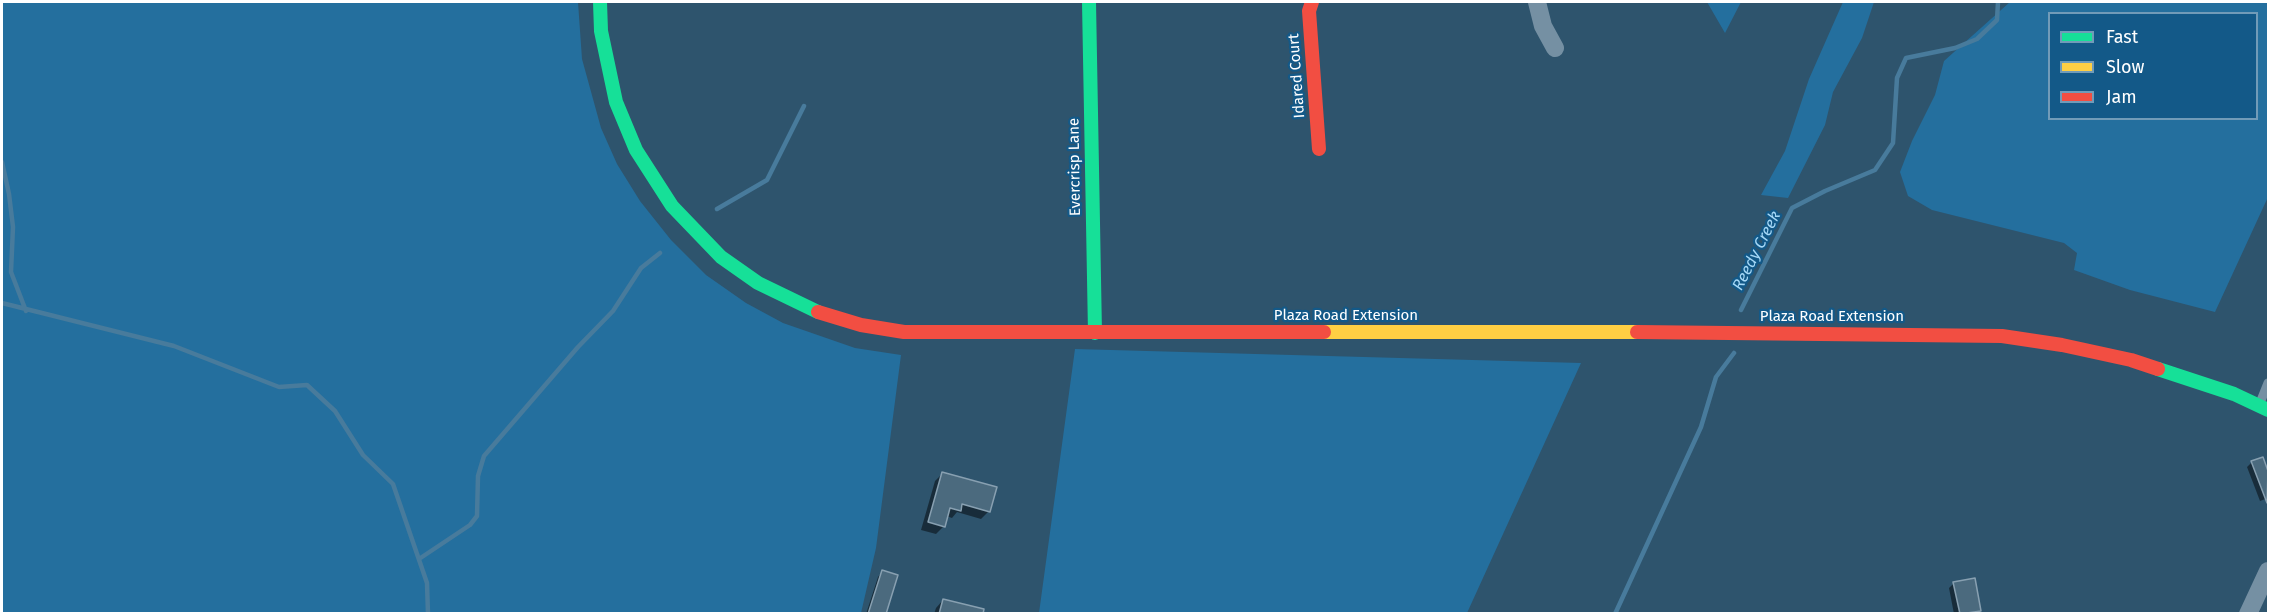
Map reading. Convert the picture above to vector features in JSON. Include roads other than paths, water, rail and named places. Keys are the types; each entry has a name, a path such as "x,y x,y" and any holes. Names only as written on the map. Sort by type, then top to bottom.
{"street":[{"name":"Plaza Road Extension","path":"600,2 603,41 616,102 641,160 672,206 721,257 758,283 811,310 852,323 881,329 936,333 1557,332 2002,336 2062,345 2131,360 2185,377 2264,408"},
{"name":"Evercrisp Lane","path":"1089,2 1095,333"},
{"name":"Idared Court","path":"1312,2 1310,11 1319,149"},
{"path":"1537,2 1543,26 1555,48"},
{"path":"2248,614 2268,571"}],"lane":[{"path":"2264,408 2268,383"}],"waterway":[{"name":"Reedy Creek","path":"1741,310 1792,208 1875,170 1893,143 1897,78 1906,58 1955,48 1977,39 1997,20 1998,2"},
{"path":"717,209 767,180 804,106"},
{"path":"2,162 13,227 11,272 26,311"},
{"path":"419,559 470,525 477,516 478,476 484,456 578,347 613,311 641,268 660,253"},
{"path":"2,303 174,346 279,387 307,385 335,411 363,455 393,484 427,583 428,614"},
{"name":"Reedy Creek","path":"1615,614 1701,427 1716,377 1734,353"}]}
